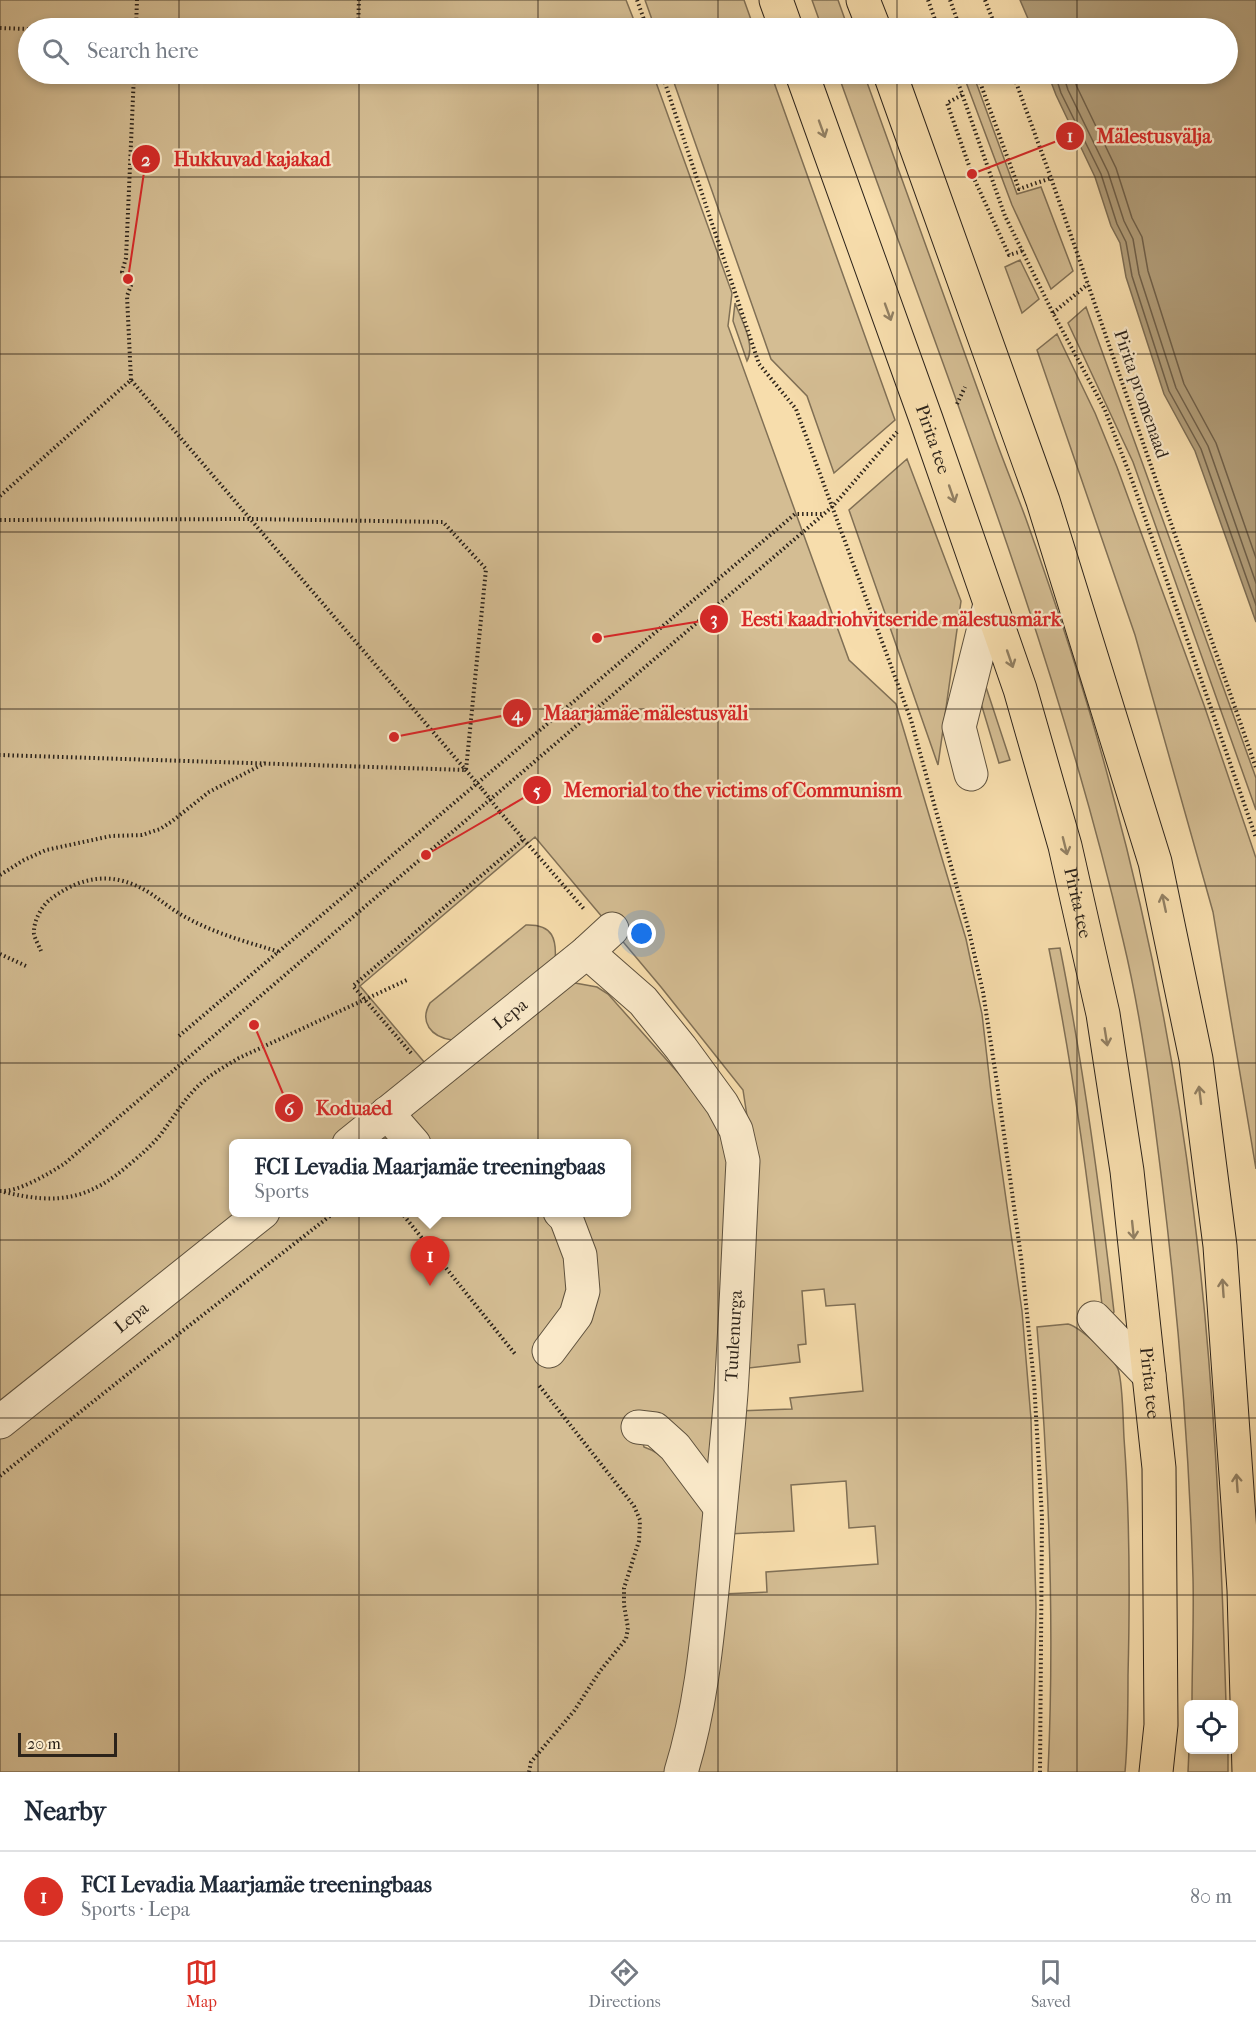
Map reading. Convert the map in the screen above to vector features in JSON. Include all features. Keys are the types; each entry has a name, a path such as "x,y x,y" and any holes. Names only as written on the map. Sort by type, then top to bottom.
{"main road":[{"path":"776,0 782,18"},
{"path":"863,0 870,18"},
{"name":"Pirita tee","path":"806,84 1020,689 1065,846 1103,1014 1127,1171 1159,1467 1161,1725 1156,1772"},
{"path":"894,84 1043,501 1155,862 1196,1059 1220,1246 1244,1590 1249,1772"}],"street":[{"path":"971,774 959,727 990,604"},
{"name":"Lepa","path":"354,1139 602,939"},
{"name":"Tuulenurga","path":"602,939 644,1001 722,1104 736,1130 743,1161 731,1394 709,1619 691,1740 681,1772"},
{"path":"387,1113 410,1139"},
{"name":"Lepa","path":"0,1422 257,1217"},
{"path":"534,1363 576,1315 583,1291 580,1255 565,1217"},
{"path":"1094,1318 1149,1375"},
{"path":"638,1427 655,1429 675,1447 720,1507"}],"path":[{"path":"136,18 137,0"},
{"path":"358,18 359,0"},
{"path":"637,0 643,18"},
{"path":"928,0 935,18"},
{"path":"950,0 956,18"},
{"path":"985,0 992,18"},
{"path":"0,28 18,29"},
{"path":"134,84 126,258 122,272 132,284 127,296 130,380 466,770 524,839 602,939"},
{"path":"665,84 759,364 796,408 910,720 969,930 997,1083 1022,1265 1034,1382 1042,1517 1040,1772"},
{"path":"958,84 1005,216 1109,421 1133,483 1256,838"},
{"path":"981,84 1019,189 1051,178"},
{"name":"Pirita promenaad","path":"1016,84 1051,178 1256,768"},
{"path":"962,95 947,103 972,174 1009,255 1023,251"},
{"path":"1053,313 1088,284"},
{"path":"0,496 130,380"},
{"path":"2,1192 33,1181 64,1164 833,506 897,432"},
{"path":"179,1036 795,514 823,514"},
{"path":"0,520 250,519 443,522 486,569 466,770"},
{"path":"0,755 466,770"},
{"path":"0,875 46,850 111,836 142,835 160,829 209,792 266,762"},
{"path":"432,1078 353,986 524,839"},
{"path":"40,951 34,934 38,916 48,901 65,888 81,881 104,878 129,882 190,919 212,929 280,952"},
{"path":"0,954 26,966"},
{"path":"2,1192 32,1199 61,1199 85,1193 100,1186 120,1173 151,1144 186,1099 207,1078 239,1058 409,979"},
{"path":"0,1476 329,1217"},
{"path":"405,1217 534,1363 634,1506 640,1520 639,1541 624,1588 628,1628 626,1639 600,1671 574,1711 531,1762 529,1772"}],"shaded area":[{"path":"0,0 626,0 633,18 18,18 18,84 657,84 732,293 728,326 849,660 896,704 966,939 982,1014 1022,1311 1031,1419 1036,1607 1033,1772 695,1772 722,1594 767,1592 766,1572 878,1564 875,1526 849,1528 846,1481 791,1485 794,1531 728,1534 737,1411 792,1409 790,1398 863,1391 855,1304 826,1306 824,1289 802,1291 806,1344 798,1345 800,1362 740,1369 747,1116 743,1090 661,987 535,837 360,986 435,1075 354,1139 229,1139 229,1217 258,1217 0,1422"},
{"path":"645,0 744,0 750,18 651,18"},
{"path":"812,0 838,0 844,18 818,18"},
{"path":"675,84 775,84 895,420 834,473 807,396 771,359"},
{"path":"842,84 868,84 1061,621 1103,758 1138,895 1170,1050 1200,1269 1216,1455 1226,1700 1192,1700 1193,1594 1186,1429 1168,1231 1136,1000 1095,829 1064,720 993,503"},
{"path":"967,84 977,84 1017,194 1041,187 1073,271 1051,289 1012,205"},
{"path":"1020,260 1039,299 1022,313 1005,267"},
{"path":"735,303 749,340 747,361 733,321"},
{"path":"1086,307 1256,778 1256,810 1133,462 1068,323"},
{"path":"1057,334 1095,413 1117,467 1204,705 1256,858 1256,1169 1213,912 1135,635 1037,350"},
{"path":"907,459 961,601 938,765 849,510"},
{"path":"986,687 1010,760 999,763 980,700 981,689"},
{"path":"526,925 535,925 548,930 554,940 555,962 452,1040 433,1032 429,1028 426,1016 430,1003"},
{"path":"1060,948 1091,1129 1114,1312 1112,1314 1102,1305 1080,1126 1049,949"},
{"path":"575,983 597,987 608,994 697,1094 719,1129 728,1165 714,1471 656,1415 634,1411 644,1447 654,1451 671,1464 706,1506 698,1604 670,1772 0,1772 0,1439 277,1217 631,1217 631,1139 392,1139 416,1123 411,1115 565,986"},
{"path":"1068,1324 1088,1336 1110,1357 1118,1369 1121,1383 1129,1557 1128,1724 1125,1772 1048,1772 1051,1660 1050,1549 1037,1327"},
{"path":"1189,1754 1228,1754 1228,1772 1188,1772"}],"water":[{"path":"1020,0 1256,0 1256,622 1195,451 1164,394 1126,277 1120,243 1111,226 1095,177 1052,84 1238,84 1238,18 1028,18"}],"place":[{"name":"Mälestusvälja","path":"972,174"},
{"name":"Hukkuvad kajakad","path":"128,279"},
{"name":"Eesti kaadriohvitseride mälestusmärk","path":"597,638"},
{"name":"Maarjamäe mälestusväli","path":"394,737"},
{"name":"Memorial to the victims of Communism","path":"426,855"},
{"name":"Koduaed","path":"254,1025"},
{"name":"FCI Levadia Maarjamäe treeningbaas","path":"430,1286"}]}
